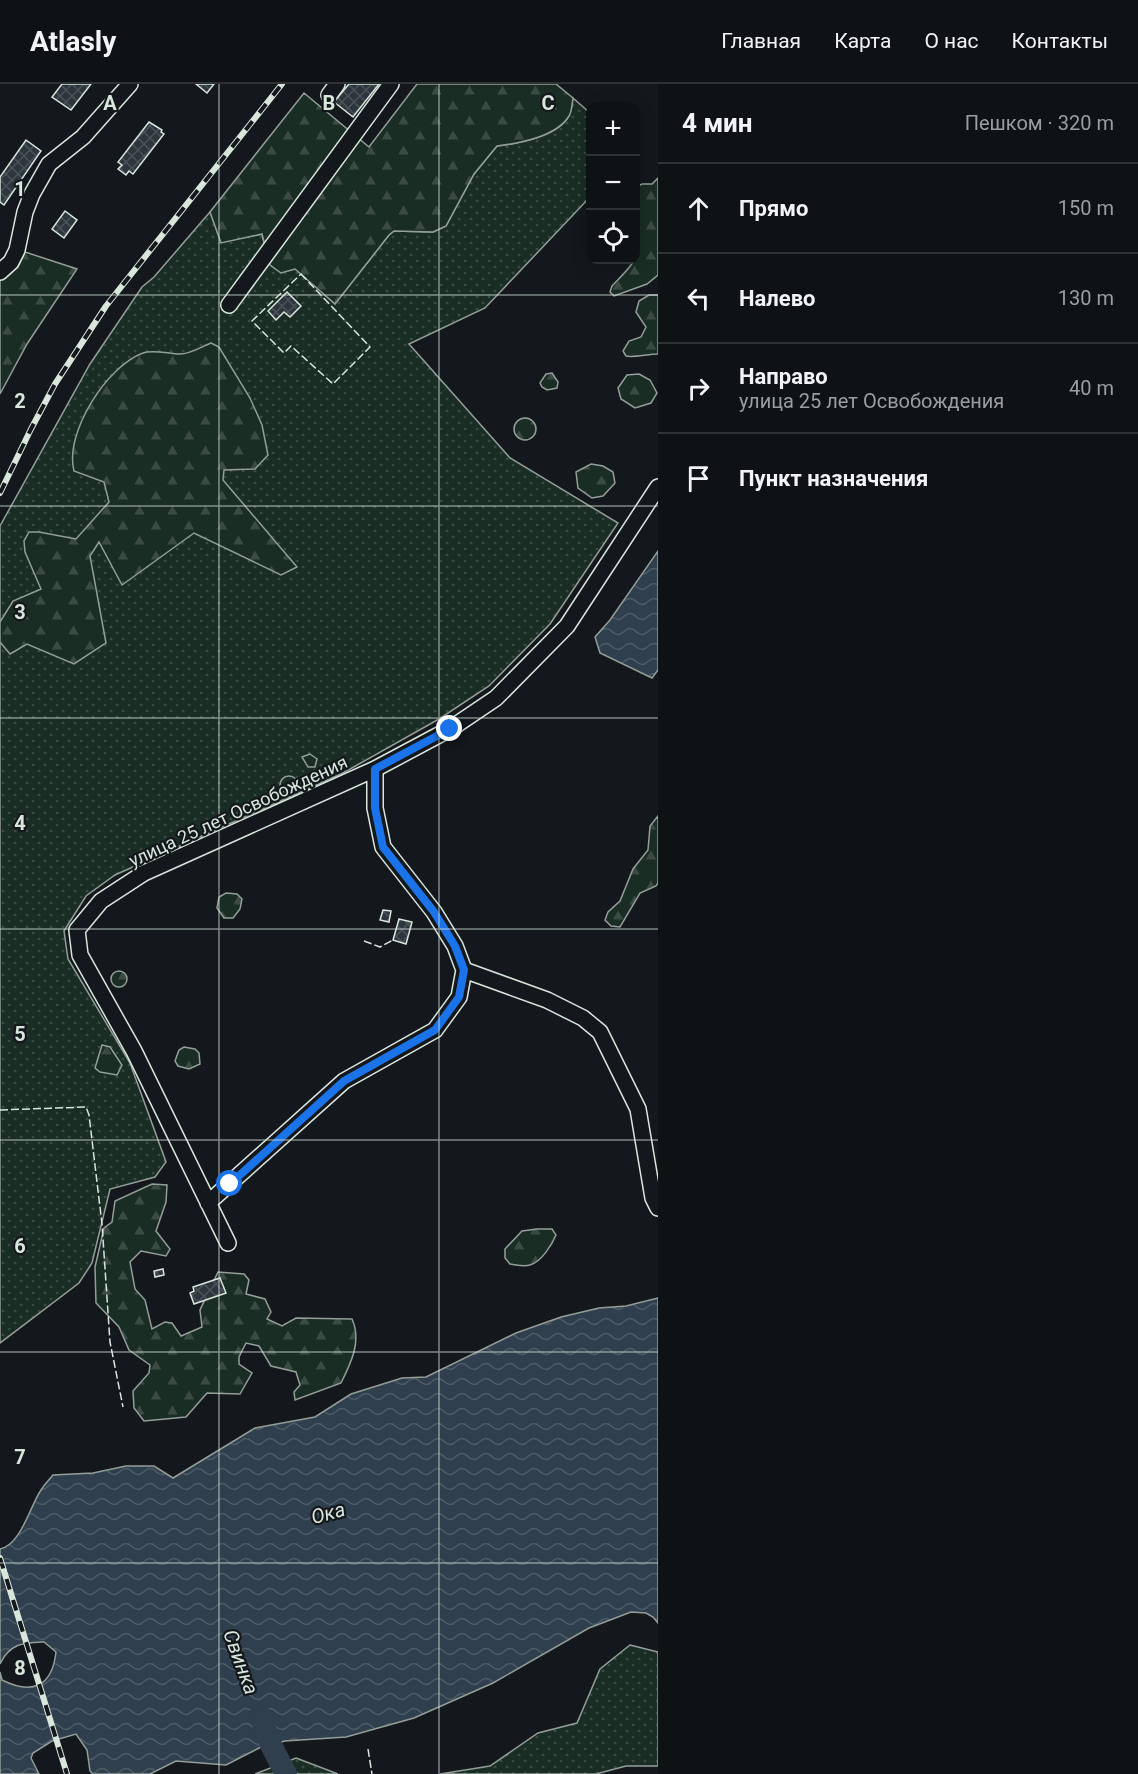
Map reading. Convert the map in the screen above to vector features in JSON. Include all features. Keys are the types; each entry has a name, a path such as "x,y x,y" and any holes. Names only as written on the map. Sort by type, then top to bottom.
{"street":[{"path":"0,272 11,262 17,250 25,212 49,164 83,137 130,84"},
{"path":"229,305 391,84"},
{"name":"улица 25 лет Освобождения","path":"228,1243 134,1051 80,955 77,930 101,901 144,873 375,769 450,729 496,698 567,626 658,487"},
{"path":"208,1203 344,1081 435,1030 459,997 464,970 455,946 434,912 383,847 375,808 375,769"},
{"path":"464,970 547,1000 583,1018 600,1032 638,1109 653,1198 658,1208"}],"green space":[{"path":"417,84 556,84 573,98 569,116 556,129 537,138 497,146 474,174 446,226 433,232 394,231 389,235 335,304 295,269 281,273 270,265 262,234 221,243 210,212 304,93 369,147"},
{"path":"573,98 586,109 586,201 485,308 409,344 510,458 618,523 550,624 489,686 439,719 343,773 115,875 86,896 64,931 68,959 130,1063 166,1162 155,1177 110,1189 92,1263 79,1283 0,1343 0,526 90,364 142,287 154,277 210,212 221,242 262,234 267,255 295,268 335,304 389,235 394,231 433,232 446,226 474,174 497,146 549,133 566,121 572,108"},
{"path":"658,178 658,275 647,284 614,296 610,292 612,286 631,264 640,264 640,185 652,184"},
{"path":"25,252 77,269 27,344 0,394 0,280 18,267"},
{"path":"649,295 658,295 658,354 626,356 623,351 629,341 641,337 646,327 636,312 639,301"},
{"path":"211,343 219,347 250,398 262,425 268,455 255,469 224,470 223,480 297,567 281,575 194,533 122,585 99,542 90,556 106,643 74,664 27,644 10,654 0,642 0,622 13,601 41,589 25,552 24,541 29,532 76,539 109,502 104,482 74,471 73,456 76,438 91,403 116,372 129,360 143,353 151,351 184,354"},
{"path":"552,373 558,382 557,388 547,390 540,383 546,374"},
{"path":"639,374 650,380 657,393 651,403 635,408 621,399 618,388 627,375"},
{"path":"525,418 533,421 536,429 533,437 525,440 517,437 514,429 517,421"},
{"path":"591,464 603,466 613,472 615,483 603,496 592,498 578,488 576,472"},
{"path":"310,754 317,759 315,767 308,767 302,757"},
{"path":"285,776 293,776 298,781 296,792 285,794 280,789 280,781"},
{"path":"658,816 658,883 640,893 620,927 611,926 605,920 608,912 620,901 633,869 648,850 650,826"},
{"path":"226,893 237,894 242,899 240,909 233,918 224,918 217,908 219,897"},
{"path":"119,971 125,973 127,979 125,985 119,987 113,985 111,979 113,973"},
{"path":"102,1045 110,1047 122,1065 117,1075 100,1072 95,1068"},
{"path":"184,1047 195,1049 199,1053 200,1064 189,1069 178,1066 175,1061 179,1050"},
{"path":"152,1184 167,1185 166,1202 156,1231 170,1249 166,1256 141,1251 130,1262 135,1289 145,1300 152,1329 165,1322 172,1323 181,1336 202,1327 200,1310 218,1272 244,1274 249,1280 246,1294 265,1299 271,1312 267,1319 282,1326 296,1318 352,1319 356,1344 352,1360 341,1383 295,1400 294,1392 300,1385 296,1372 271,1366 259,1346 246,1343 239,1357 239,1364 252,1373 240,1394 207,1393 186,1417 144,1421 134,1408 133,1391 149,1373 150,1365 129,1350 119,1327 96,1303 95,1267 104,1228 112,1222 115,1201"},
{"path":"552,1229 556,1235 546,1253 530,1265 510,1264 505,1258 505,1249 522,1231"},
{"path":"630,1645 658,1652 658,1766 626,1766 596,1774 440,1774 490,1766 538,1733 577,1723 600,1669"},
{"path":"296,1758 338,1774 255,1774"}],"water":[{"path":"658,551 658,670 652,678 600,653 595,637 610,620"},
{"name":"Ока","path":"658,1298 658,1623 646,1613 631,1612 589,1628 493,1683 414,1718 346,1737 285,1741 261,1747 226,1765 176,1761 150,1774 93,1774 90,1771 87,1750 76,1734 52,1741 33,1753 31,1758 39,1774 0,1774 0,1672 2,1680 13,1685 31,1687 39,1685 50,1673 56,1652 44,1642 23,1644 8,1652 0,1664 0,1549 14,1540 41,1490 53,1475 93,1473 126,1466 154,1466 173,1478 255,1428 315,1417 351,1394 402,1378 426,1377 516,1333 561,1317"}],"building":[{"path":"62,84 91,84 71,110 52,97"},
{"path":"196,84 214,84 207,93"},
{"path":"349,84 379,84 353,117 334,102"},
{"path":"149,122 162,130 164,134 133,174 129,171 126,175 118,169 122,165 118,162"},
{"path":"26,140 41,151 4,205 0,202 0,177"},
{"path":"65,211 77,220 64,238 52,229"},
{"path":"287,292 301,306 290,317 284,312 276,320 268,311"},
{"path":"383,910 391,911 389,922 380,920"},
{"path":"399,919 412,922 406,944 393,940"},
{"path":"163,1269 164,1275 155,1277 154,1271"},
{"path":"220,1278 226,1293 194,1304 190,1293 194,1291 193,1287"}],"waterway":[{"name":"Свинка","path":"260,1715 271,1745 286,1774"}],"railway":[{"path":"0,493 55,384 106,306 282,84"},
{"path":"0,1558 67,1774"}],"fence":[{"path":"301,274 370,347 333,384 291,346 284,353 252,321 301,274"},
{"path":"364,941 380,947 393,940"},
{"path":"0,1110 86,1107 89,1115 102,1224 110,1342 123,1407"},
{"path":"368,1749 372,1774"}],"route":[{"path":"230,1184 344,1081 435,1030 459,997 464,970 455,946 434,912 383,847 375,808 375,769 450,729"}]}
